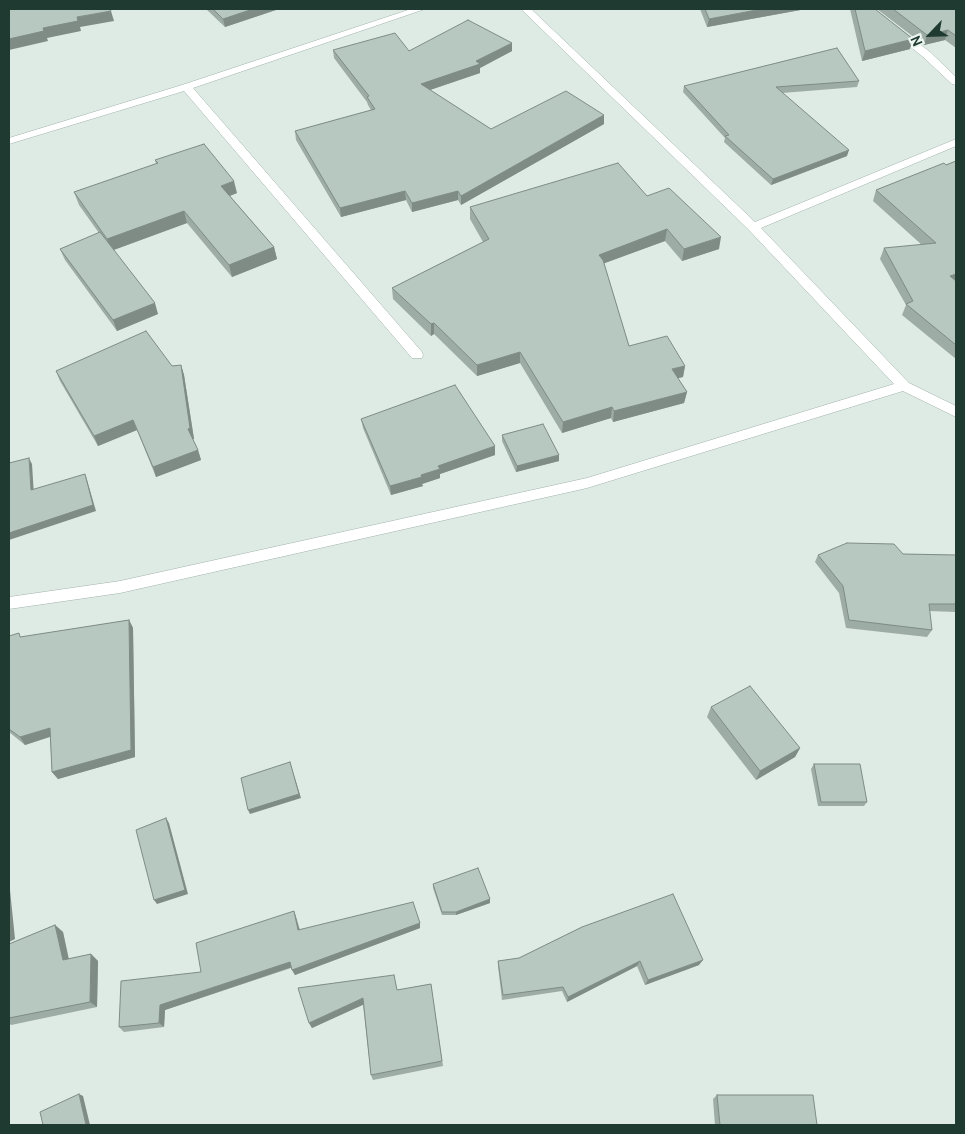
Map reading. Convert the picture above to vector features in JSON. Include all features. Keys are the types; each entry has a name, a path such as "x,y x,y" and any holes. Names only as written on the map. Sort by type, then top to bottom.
{"street":[{"path":"9,142 186,87 420,9"},
{"path":"526,9 753,227 904,386 956,412"},
{"path":"868,9 926,54 956,82"},
{"path":"186,87 417,355"},
{"path":"753,227 956,142"},
{"path":"9,603 120,587 587,483 904,386"}],"building":[{"path":"9,9 110,9 111,11 77,17 78,21 43,28 44,31 9,39"},
{"path":"213,9 253,9 223,19"},
{"path":"705,9 762,9 709,19"},
{"path":"855,9 875,9 913,39 865,51"},
{"path":"893,9 956,9 956,36 948,30 927,35"},
{"path":"468,20 512,43 476,61 480,64 421,84 491,129 566,91 604,115 461,196 458,191 412,203 405,191 340,208 295,131 375,109 367,97 369,96 333,50 395,33 409,51"},
{"path":"837,48 859,81 776,87 849,150 773,179 725,136 729,135 684,86"},
{"path":"204,144 234,181 221,186 274,247 229,265 184,211 107,239 74,192 158,163 155,160"},
{"path":"956,161 956,274 950,276 956,281 956,345 906,304 913,301 884,248 936,243 876,190 944,163 946,165"},
{"path":"618,163 647,196 669,188 721,237 684,249 667,229 599,255 603,260 629,346 667,336 685,366 672,369 687,392 614,411 612,407 563,422 520,352 477,365 434,323 431,324 392,288 489,239 470,207"},
{"path":"100,232 155,303 113,320 60,249"},
{"path":"146,331 172,366 181,365 190,428 188,429 198,450 153,467 133,420 94,436 56,371"},
{"path":"455,385 495,446 438,466 440,469 421,475 422,477 390,486 361,419"},
{"path":"543,424 559,455 517,466 502,435"},
{"path":"29,458 31,490 85,474 93,505 9,533 9,463"},
{"path":"847,543 894,544 903,554 956,555 956,604 929,604 932,630 849,620 843,586 818,555"},
{"path":"129,620 131,750 52,772 50,728 20,737 9,729 9,636 19,633 20,637"},
{"path":"750,686 800,748 760,771 711,707"},
{"path":"290,762 299,794 248,810 241,778"},
{"path":"814,764 860,764 867,802 821,802"},
{"path":"166,818 185,890 154,900 136,830"},
{"path":"478,868 490,899 456,912 442,912 433,884"},
{"path":"673,894 703,960 648,980 640,961 568,997 563,987 503,995 498,961 519,958 582,927"},
{"path":"413,902 420,923 292,970 290,962 160,1005 159,1023 119,1027 121,981 201,972 196,943 294,911 298,930"},
{"path":"55,925 63,960 91,954 90,1002 9,1018 9,944"},
{"path":"394,975 397,990 431,984 442,1061 371,1075 363,998 309,1023 298,988"},
{"path":"79,1094 86,1125 43,1125 40,1112"},
{"path":"717,1095 813,1095 817,1125 720,1125"}]}
